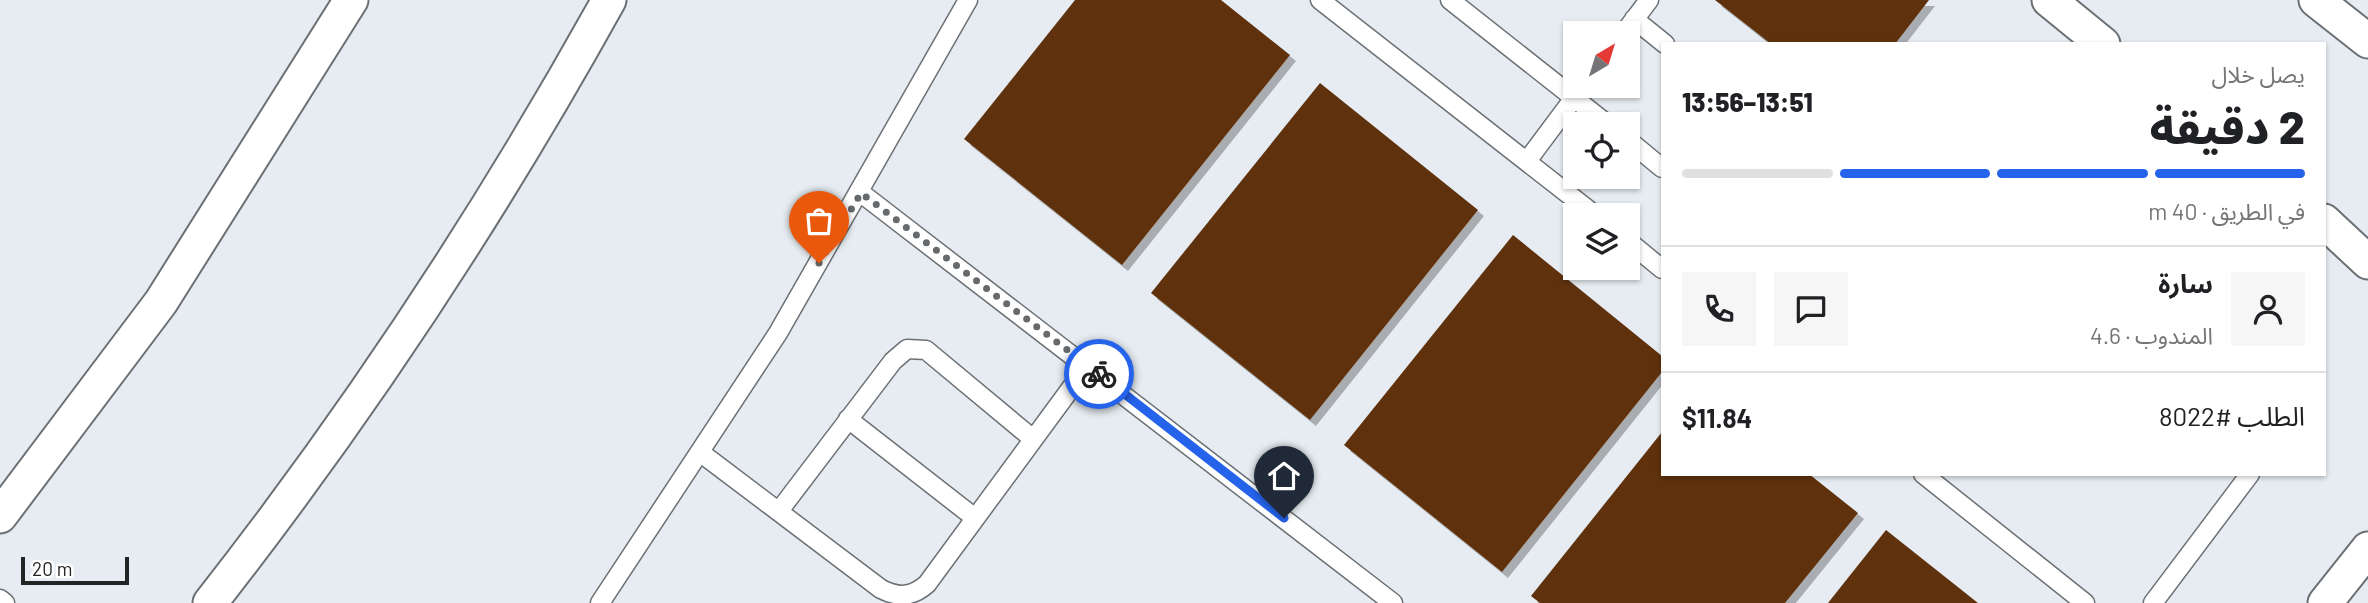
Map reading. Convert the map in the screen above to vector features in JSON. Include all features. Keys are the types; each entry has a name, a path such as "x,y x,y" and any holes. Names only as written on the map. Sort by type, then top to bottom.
{"street":[{"path":"0,516 161,302 351,0"},
{"path":"210,603 366,392 471,233 609,0"},
{"path":"2049,0 2101,42"},
{"path":"2316,0 2368,41"},
{"path":"2326,223 2368,262"},
{"path":"2325,603 2368,549"}],"lane":[{"path":"600,603 778,333 861,193 968,0"},
{"path":"1320,0 1580,203"},
{"path":"1450,0 1563,81"},
{"path":"1633,21 1649,0"},
{"path":"1640,32 1661,42"},
{"path":"1527,161 1574,98"},
{"path":"1584,98 1596,112"},
{"path":"1640,150 1661,167"},
{"path":"861,193 1088,365 1393,603"},
{"path":"1640,251 1661,268"},
{"path":"779,511 899,354 917,348 934,356 1033,439"},
{"path":"701,453 881,589 900,596 910,595 927,584 1088,365"},
{"path":"848,419 975,518"},
{"path":"2152,603 2248,476"},
{"path":"1934,478 2085,603"},
{"path":"0,599 5,603"}],"building":[{"path":"1075,0 1221,0 1290,55 1122,265 964,139"},
{"path":"1715,0 1929,0 1897,42 1768,42"},
{"path":"1320,83 1478,210 1310,420 1151,293"},
{"path":"1513,235 1563,276 1563,280 1568,280 1661,355 1661,373 1502,572 1344,445"},
{"path":"1661,433 1661,476 1812,476 1858,513 1785,603 1540,603 1531,596"},
{"path":"1886,530 1978,603 1828,603"}],"way so far":[{"path":"819,263 861,193 1099,374"}],"route":[{"path":"1099,374 1284,518"}]}
